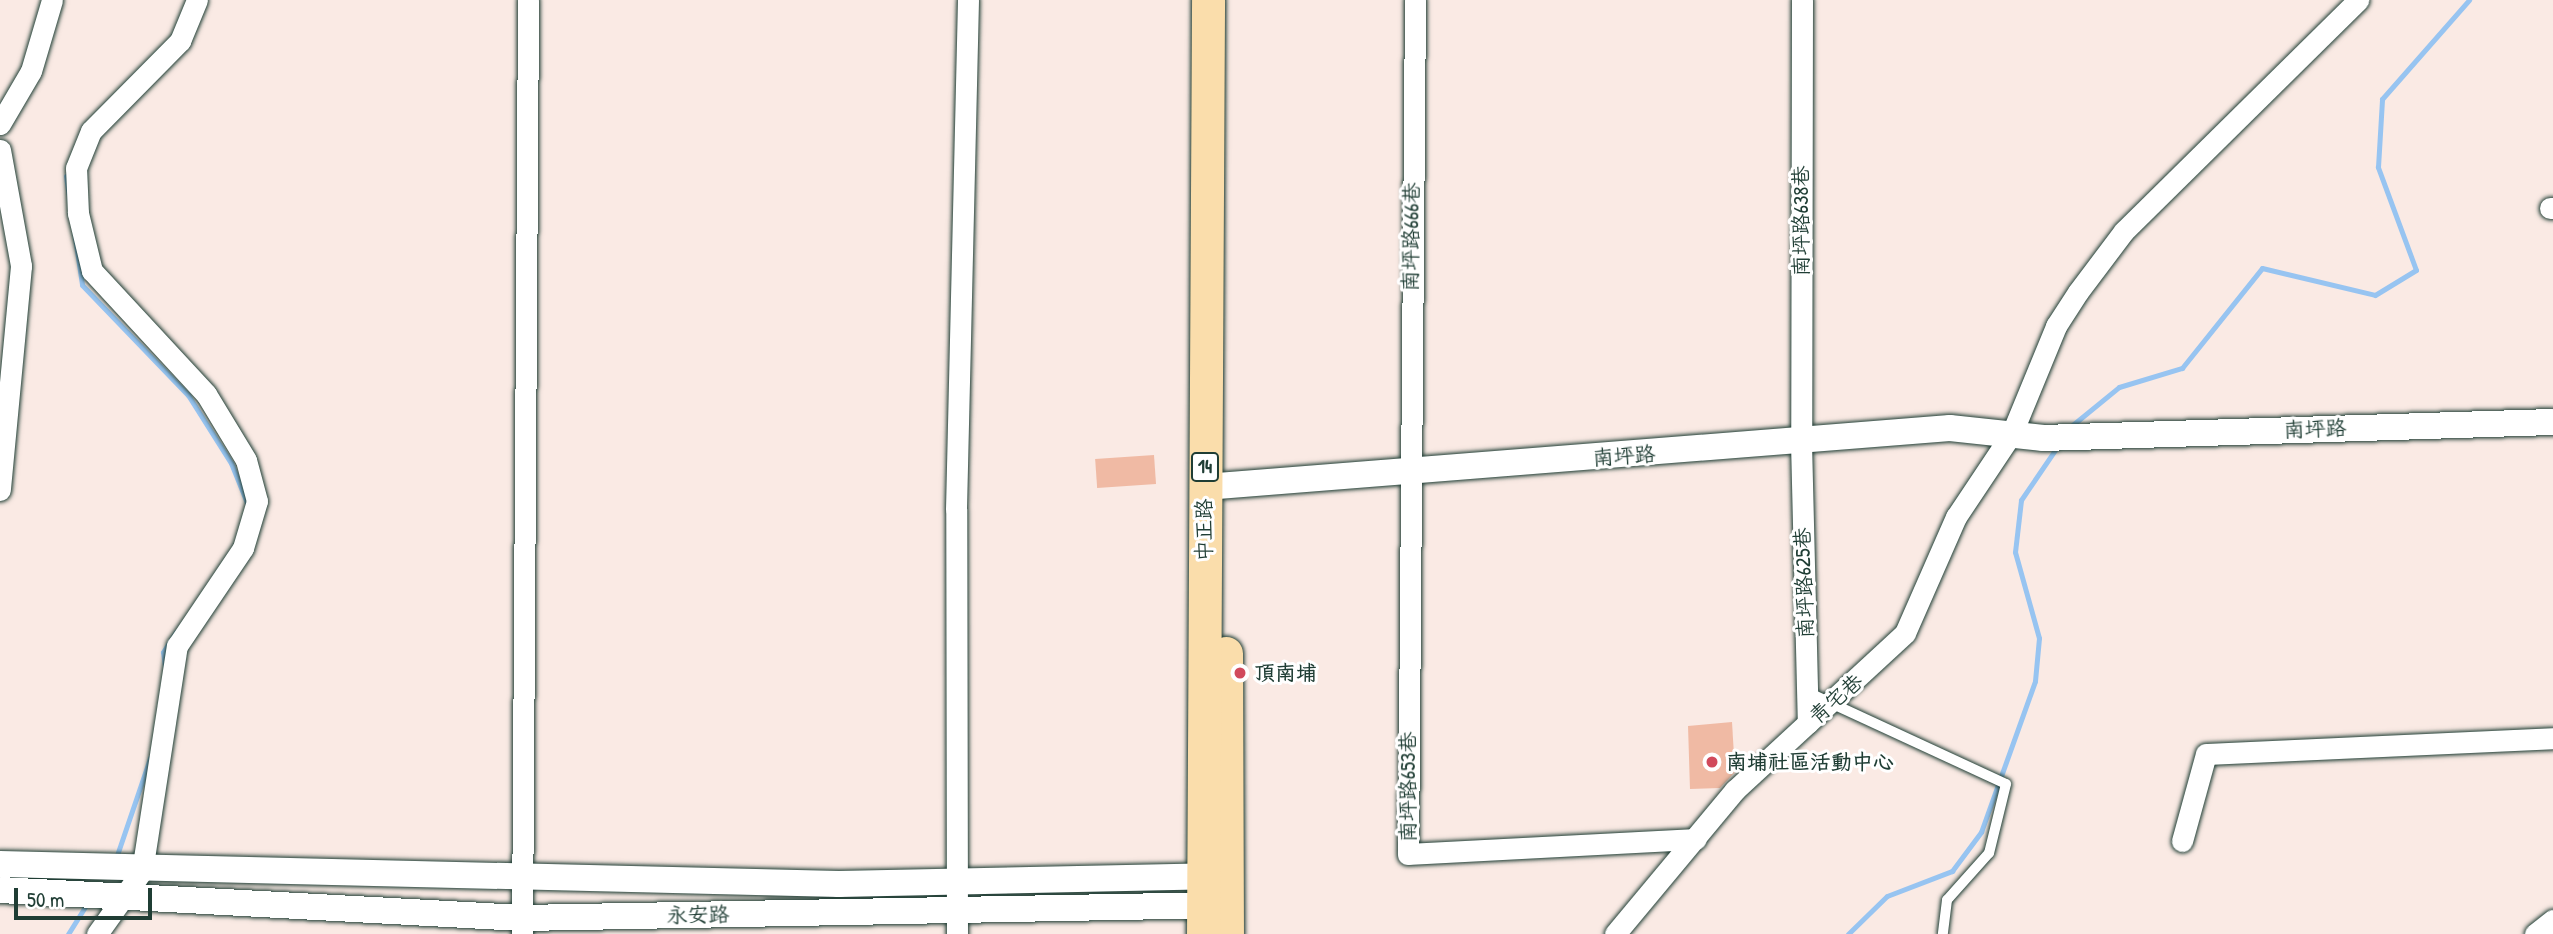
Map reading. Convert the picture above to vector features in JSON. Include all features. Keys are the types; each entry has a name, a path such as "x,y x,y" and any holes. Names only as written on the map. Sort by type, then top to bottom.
{"main road":[{"name":"中正路","path":"1208,0 1215,487 1215,905"},
{"name":"中正路","path":"1215,487 1230,0"}],"street":[{"path":"0,124 32,71 52,0"},
{"path":"97,934 128,897 142,871 177,646 243,548 257,501 246,460 206,394 92,271 83,253 76,168 91,131 180,41 197,0"},
{"path":"522,926 528,0"},
{"path":"957,922 956,509 968,0"},
{"name":"南坪路666巷","path":"1407,473 1415,0"},
{"name":"南坪路638巷","path":"1801,442 1802,0"},
{"name":"青宅巷","path":"1615,934 1735,790 1836,700 1905,633 1956,517 2012,433 2056,326 2124,231 2358,0"},
{"path":"0,150 21,266 0,490"},
{"name":"南坪路","path":"1215,487 1950,428 2043,438 2553,422"},
{"name":"南坪路625巷","path":"1801,442 1808,723"},
{"name":"南坪路653巷","path":"1407,473 1408,854 1696,839"},
{"path":"2182,841 2206,754 2553,738"},
{"name":"永安路","path":"0,864 142,871 523,880 958,883 1215,905"},
{"name":"永安路","path":"0,890 522,926 957,922 1215,905"},
{"path":"2535,934 2553,920"}],"lane":[{"path":"1807,692 1836,700 2006,784 1989,853 1947,900 1943,934"}],"building":[{"path":"1154,455 1156,484 1097,488 1095,459"},
{"name":"南埔社區活動中心","path":"1732,722 1735,772 1720,788 1690,789 1688,726"}],"waterway":[{"path":"2070,427 2119,387 2182,368 2262,268 2375,295 2416,270 2378,167 2382,99 2469,0"},
{"path":"66,176 82,285 188,395 231,463 248,505"},
{"path":"1848,934 1887,896 1952,871 1981,832 2035,681 2039,638 2015,552 2021,500 2057,447"},
{"path":"165,666 163,652 176,632"},
{"path":"116,858 150,758"},
{"path":"68,934 87,904"}],"place":[{"name":"頂南埔","path":"1240,673"},
{"name":"南埔社區活動中心","path":"1712,762"}]}
